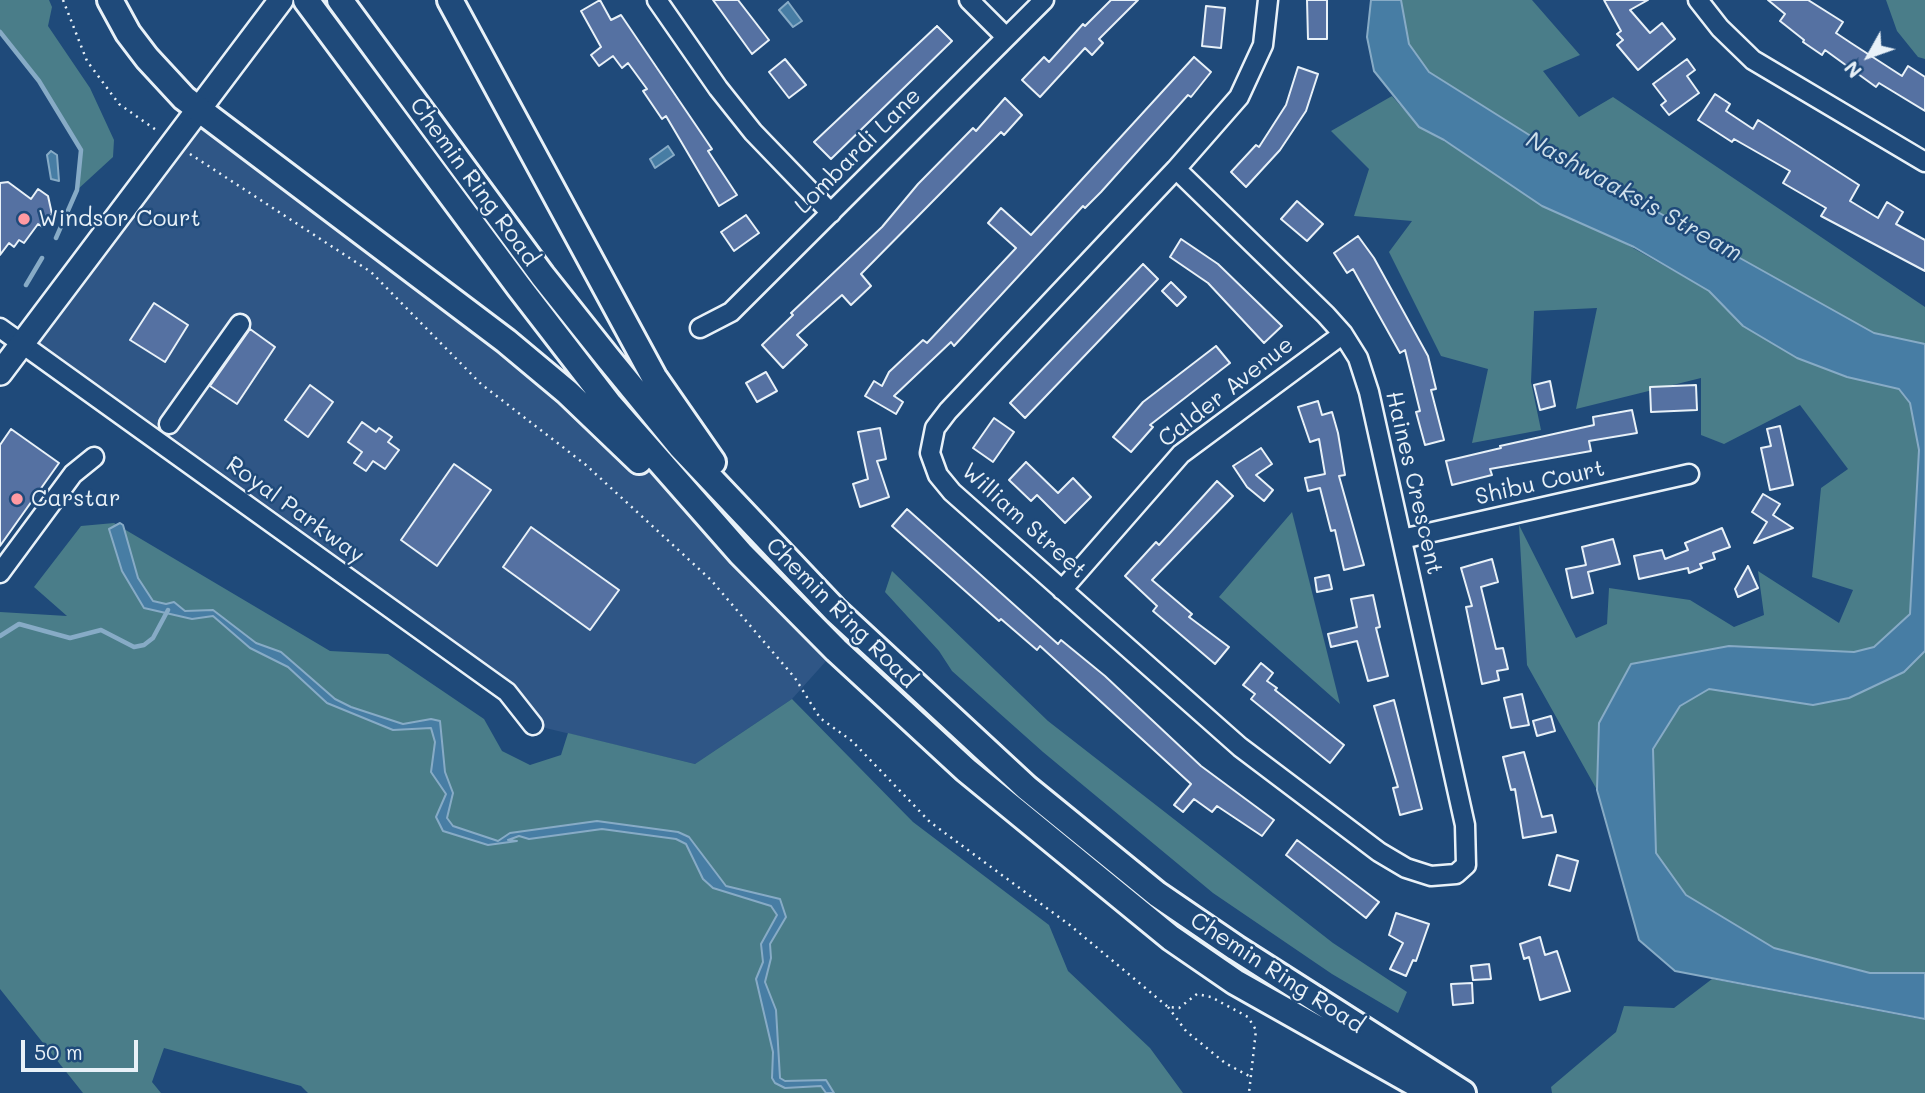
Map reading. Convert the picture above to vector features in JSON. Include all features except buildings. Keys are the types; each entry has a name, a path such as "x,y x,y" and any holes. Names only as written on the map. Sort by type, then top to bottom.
{"highway":[{"path":"110,0 128,33 147,58 197,109 234,133 506,341 568,392 606,427 745,572 836,650"},
{"name":"Chemin Ring Road","path":"306,0 610,405 741,554 836,650 966,770 1171,938 1235,982 1432,1093"},
{"path":"450,0 670,403 715,464 943,713"},
{"name":"Chemin Ring Road","path":"342,2 542,275 680,446 787,562 943,713 1027,788 1157,894 1236,948 1463,1093"}],"main road":[{"path":"0,373 281,0"}],"street":[{"path":"657,0 718,88 753,132 831,213"},
{"path":"969,0 1006,37"},
{"name":"Lombardi Lane","path":"700,328 732,312 1044,0"},
{"name":"William Street","path":"1268,0 1265,37 1247,84 1230,108 948,411 936,428 930,453 938,475 952,492 1240,747 1380,852 1431,876 1456,874"},
{"path":"1698,0 1720,28 1753,60 1925,162"},
{"name":"Haines Crescent","path":"1175,169 1343,334 1358,358 1369,392 1468,841 1466,865 1456,874"},
{"path":"169,424 240,324"},
{"name":"Royal Parkway","path":"0,328 507,692 533,725"},
{"name":"Calder Avenue","path":"1062,590 1181,454 1343,334"},
{"path":"0,573 73,474 94,457"},
{"name":"Shibu Court","path":"1402,539 1689,474"}],"path":[{"path":"63,0 88,61 119,104 172,142 371,272 481,384 586,466 711,580 795,678 820,718 852,741 930,822 1071,926 1168,1007 1186,1031 1226,1063 1249,1076"},
{"path":"1168,1007 1179,1007 1197,994 1211,998 1248,1017 1256,1030 1249,1093"}],"shaded area":[{"path":"1371,0 1401,0 1409,44 1429,72 1604,182 1874,333 1925,344 1925,651 1904,672 1849,698 1813,705 1709,689 1680,706 1653,749 1656,853 1686,895 1774,948 1870,973 1925,973 1925,1019 1675,971 1639,940 1597,790 1599,723 1631,664 1729,646 1854,652 1874,647 1910,614 1919,450 1910,403 1899,389 1847,377 1797,358 1743,326 1709,291 1634,247 1542,206 1444,140 1419,127 1374,71 1367,37"},
{"path":"788,2 802,21 793,27 779,10"},
{"path":"197,109 641,463 745,572 836,650 792,699 695,764 533,725 507,692 20,343"},
{"path":"668,146 674,155 655,168 650,159"},
{"path":"51,151 57,155 59,181 51,179 47,155"},
{"path":"120,523 123,525 138,578 153,601 166,604 174,602 185,611 213,610 256,643 281,652 335,699 351,707 403,724 431,719 440,721 445,772 453,793 447,818 453,826 498,841 510,833 597,821 678,832 689,837 726,886 780,899 786,917 770,944 771,958 765,982 776,1010 780,1078 785,1081 826,1080 834,1093 826,1093 821,1086 785,1088 775,1083 772,1078 773,1052 756,979 763,962 761,944 777,915 771,906 713,888 703,879 686,844 676,839 602,829 529,839 519,836 508,840 517,841 488,845 443,831 436,817 446,794 431,772 435,742 431,728 393,730 327,703 288,667 250,648 213,616 192,619 144,608 122,571 109,529"}],"green space":[{"path":"0,0 49,0 52,7 48,26 90,88 114,140 113,157 77,190 81,149 39,81 0,32"},
{"path":"1401,0 1532,0 1580,55 1543,71 1579,117 1613,97 1925,307 1925,344 1874,333 1604,182 1429,72 1409,44"},
{"path":"1886,0 1925,0 1925,59 1918,57 1897,31"},
{"path":"1392,96 1419,127 1709,291 1743,326 1797,358 1847,377 1899,389 1910,403 1919,450 1911,614 1874,647 1854,652 1729,646 1599,723 1597,790 1527,665 1519,525 1576,638 1607,624 1609,588 1690,600 1734,627 1764,615 1758,571 1839,623 1853,590 1812,577 1821,488 1848,469 1800,405 1724,444 1701,435 1701,378 1576,409 1597,308 1534,311 1531,382 1541,430 1472,443 1488,369 1441,356 1389,252 1412,221 1354,216 1369,169 1331,131"},
{"path":"1292,512 1340,704 1219,597"},
{"path":"114,523 330,651 388,654 484,719 502,751 530,765 561,755 568,733 695,764 792,699 913,822 1049,925 1068,971 1150,1048 1183,1093 308,1093 301,1086 164,1048 152,1082 161,1093 83,1093 0,989 0,612 67,616 34,587 81,526"},
{"path":"892,571 1048,721 1333,943 1407,992 1398,1013 1332,974 1213,893 1043,752 952,671 939,651 885,592"},
{"path":"1925,651 1925,973 1870,973 1774,948 1686,895 1656,853 1653,749 1680,706 1709,689 1813,705 1849,698 1904,672"},
{"path":"1712,979 1925,1020 1925,1093 1552,1093 1551,1087 1616,1032 1624,1006 1674,1008"}],"waterway":[{"path":"0,32 39,81 81,150 77,190 56,238"},
{"path":"26,285 42,258"},
{"path":"0,636 19,624 70,638 101,630 134,647 144,645 153,638 168,610"}],"place":[{"name":"Windsor Court","path":"24,219"},
{"name":"Carstar","path":"17,499"}],"water label":[{"name":"Nashwaaksis Stream","path":"1634,197"}]}
